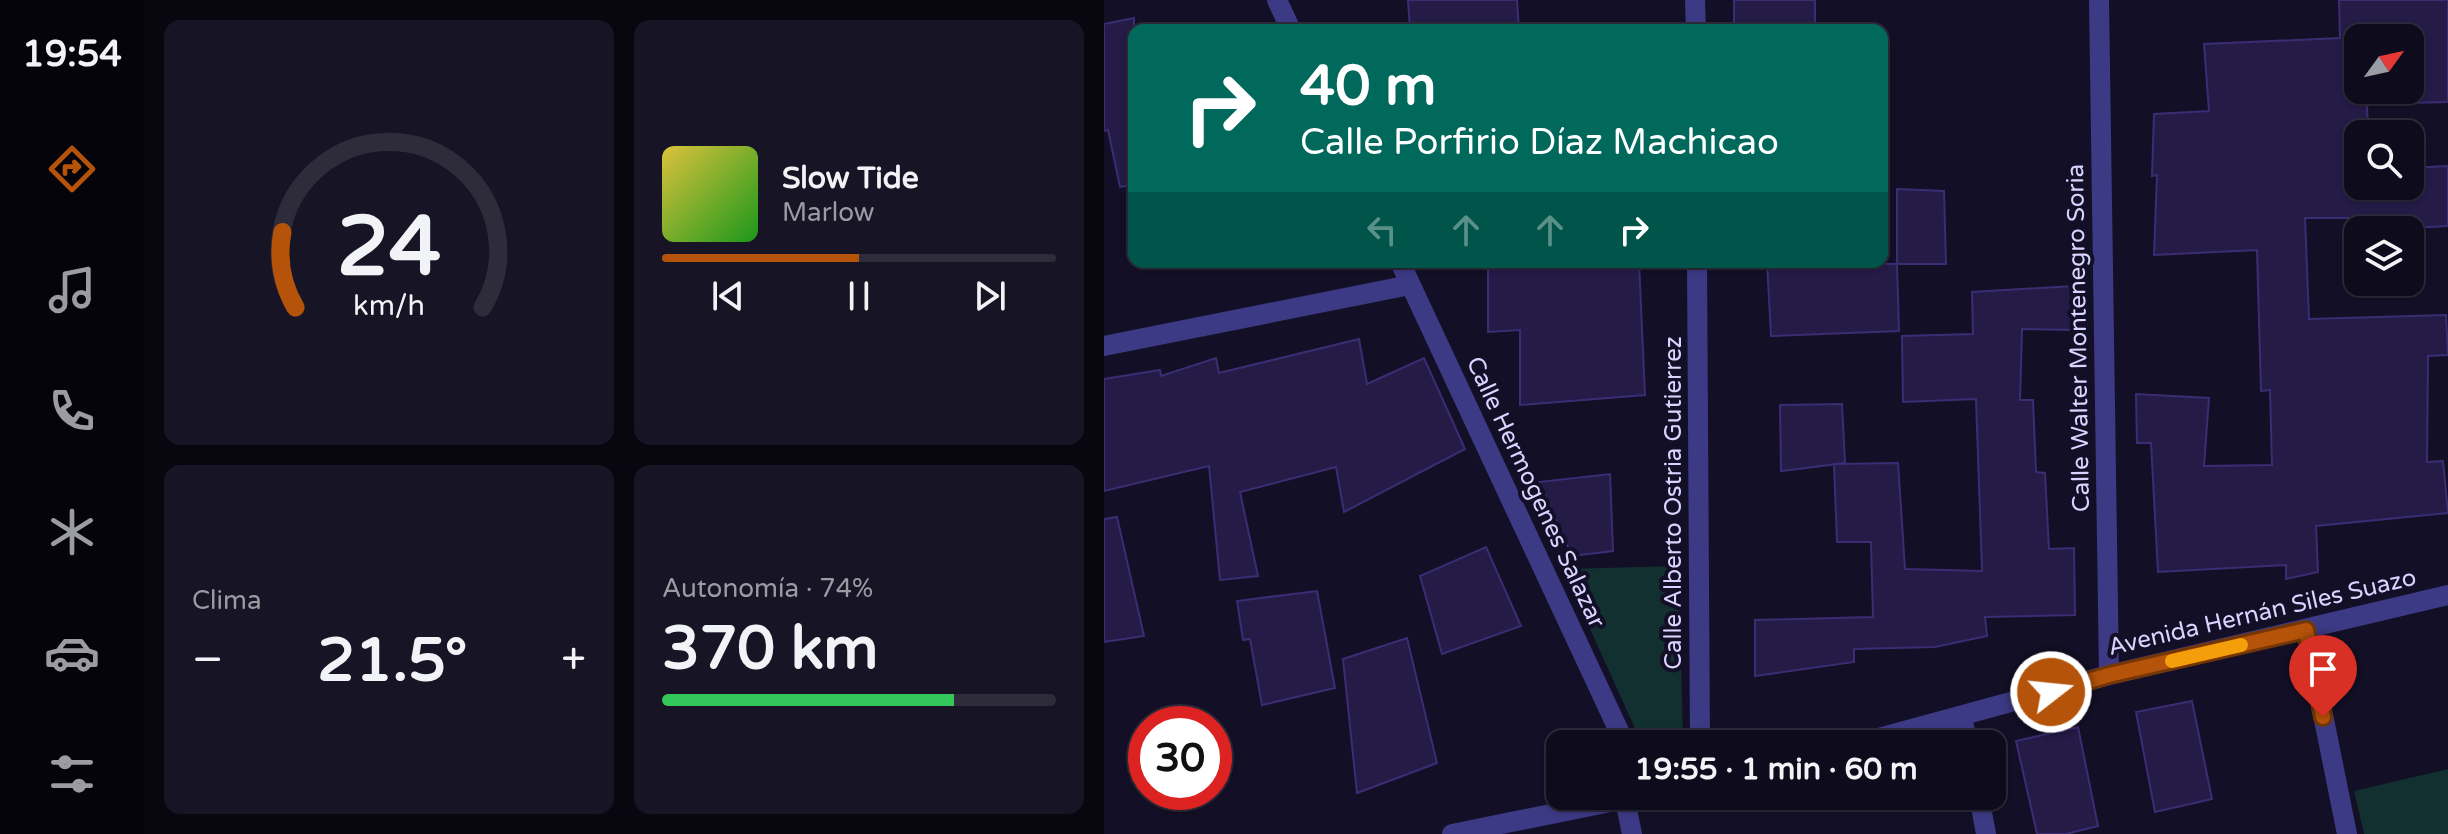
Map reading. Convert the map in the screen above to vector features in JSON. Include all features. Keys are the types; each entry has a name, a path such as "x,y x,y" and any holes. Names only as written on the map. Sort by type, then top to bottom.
{"street":[{"path":"1277,0 1288,24"},
{"path":"1695,0 1696,24"},
{"name":"Calle Walter Montenegro Soria","path":"2099,0 2109,675"},
{"name":"Calle Hermogenes Salazar","path":"1403,268 1618,730"},
{"name":"Calle Alberto Ostria Gutierrez","path":"1697,268 1700,730"},
{"path":"1104,346 1410,285"},
{"name":"Avenida Hernán Siles Suazo","path":"1914,730 2109,675 2448,595"},
{"path":"2306,630 2347,834"},
{"path":"1962,718 1965,730"},
{"path":"1452,834 1572,810"},
{"path":"1632,810 1632,834"},
{"path":"1982,810 1986,834"}],"green space":[{"path":"1679,566 1683,730 1636,730 1563,569"},
{"path":"2448,769 2448,834 2364,834 2354,791"}],"building":[{"path":"1408,0 1517,0 1519,24 1410,24"},
{"path":"1734,0 1815,0 1815,24 1734,24"},
{"path":"2339,0 2448,0 2448,102 2424,103 2424,24 2344,24 2344,104 2367,104 2368,120 2344,120 2344,200 2424,200 2424,167 2448,166 2448,226 2424,227 2424,216 2305,218 2309,319 2446,315 2448,355 2428,356 2427,462 2443,461 2448,513 2316,526 2318,572 2286,579 2286,565 2158,572 2151,443 2137,443 2136,394 2209,398 2204,466 2272,465 2270,390 2261,391 2257,250 2154,255 2157,175 2152,176 2154,114 2209,111 2204,44 2340,38"},
{"path":"1134,18 1134,24 1128,24 1128,186 1120,187 1108,130 1104,131 1104,24"},
{"path":"1897,189 1944,191 1946,264 1897,264"},
{"path":"1888,264 1897,264 1899,331 1771,336 1767,268 1888,268"},
{"path":"1488,268 1639,268 1645,395 1520,405 1520,330 1488,332"},
{"path":"2073,286 2073,330 2022,329 2020,400 2033,400 2036,472 2045,473 2049,549 2074,548 2075,615 1985,617 1987,636 1935,647 1854,649 1854,662 1755,676 1755,620 1873,617 1871,542 1837,542 1834,464 1898,463 1905,569 1982,571 1976,399 1903,402 1902,336 1973,334 1972,292"},
{"path":"1359,339 1367,384 1424,358 1465,449 1344,512 1336,467 1240,492 1258,576 1220,580 1209,466 1104,491 1104,379 1160,370 1161,376 1216,358 1219,373"},
{"path":"1842,404 1845,463 1781,471 1780,405"},
{"path":"1610,474 1613,551 1572,556 1539,482"},
{"path":"1117,517 1144,636 1104,642 1104,519"},
{"path":"1486,547 1521,626 1442,654 1420,576"},
{"path":"1317,591 1335,688 1262,705 1250,639 1243,640 1237,601"},
{"path":"1407,638 1437,763 1357,793 1343,659"},
{"path":"2192,701 2212,799 2155,812 2136,712"},
{"path":"2078,727 2098,826 2066,834 2037,834 2016,741"}],"slow traffic":[{"path":"2172,661 2241,645"}],"route":[{"path":"2051,692 2109,675 2306,630 2323,717"}]}
